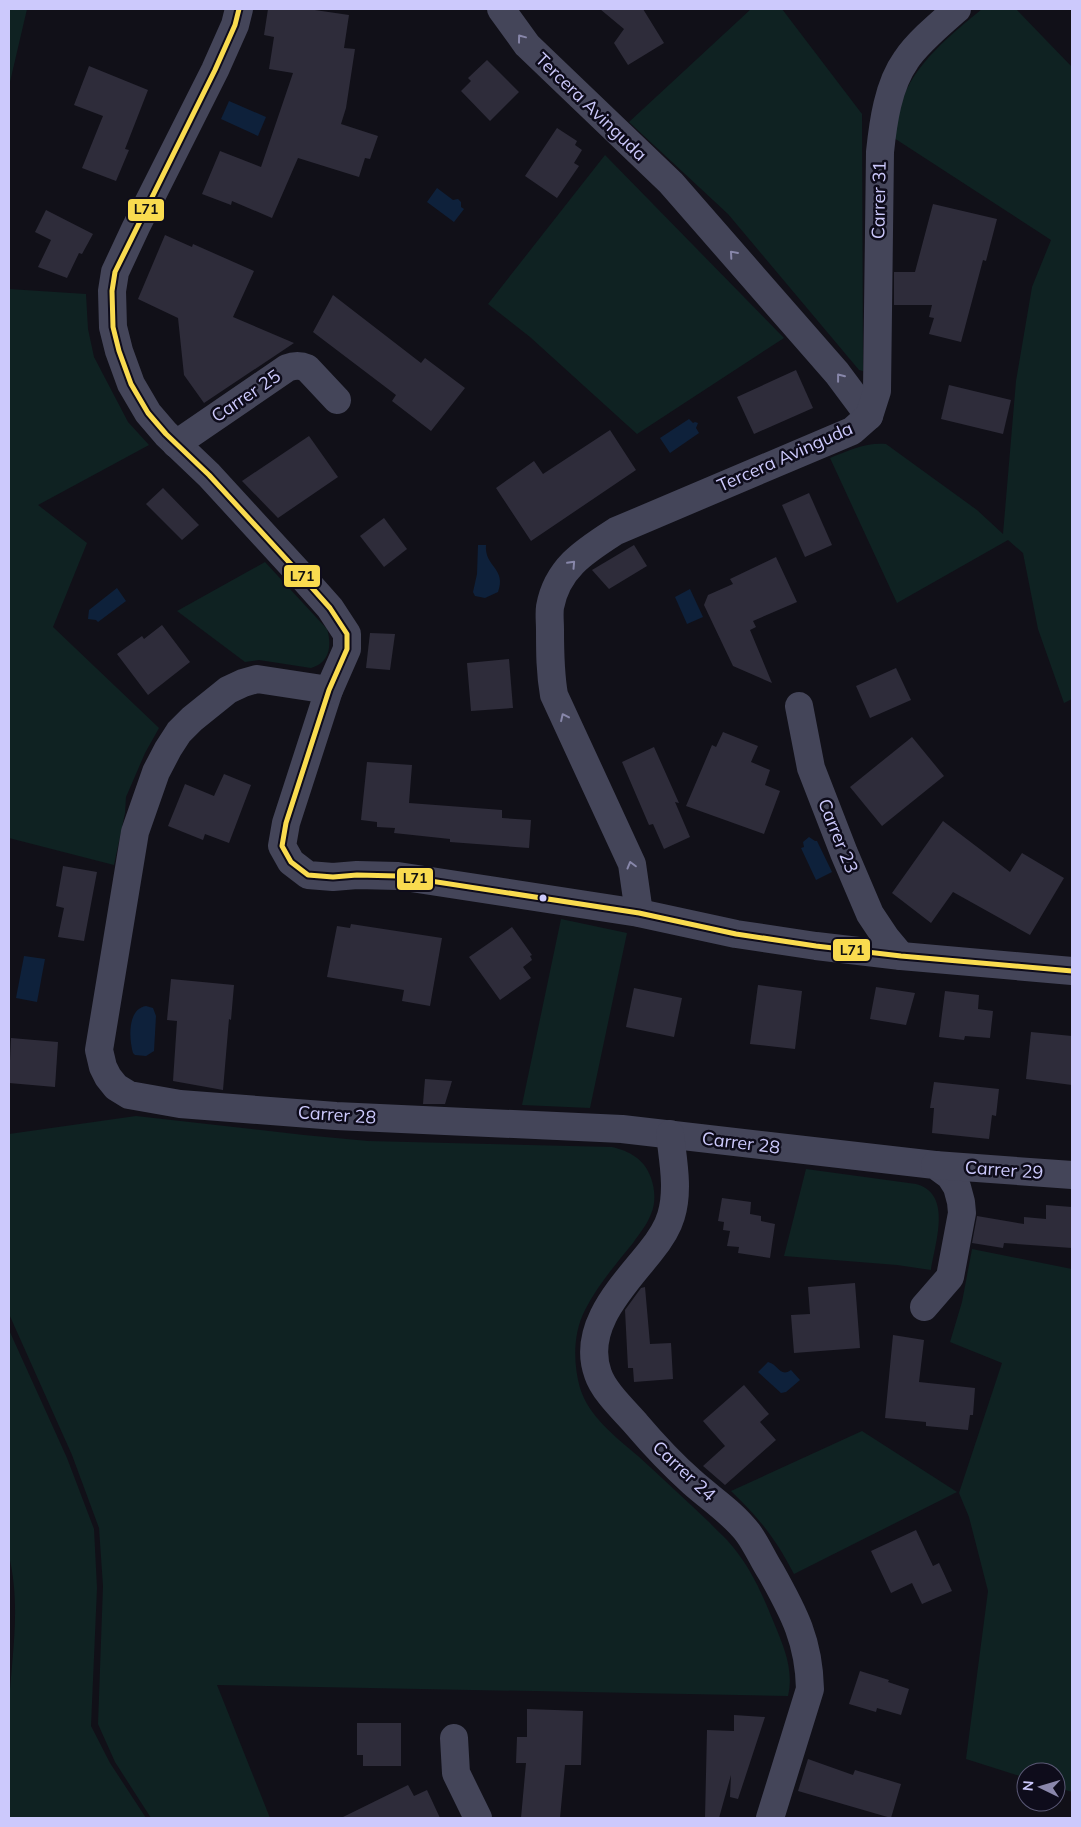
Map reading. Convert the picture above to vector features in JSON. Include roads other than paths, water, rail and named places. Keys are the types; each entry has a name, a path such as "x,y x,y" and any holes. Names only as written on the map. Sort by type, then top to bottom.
{"street":[{"path":"239,9 235,25 215,70 115,272 112,291 115,338 131,384 148,413 176,444 209,475 298,572 339,620 347,634 347,649 329,690 286,823 282,846 291,862 308,876 398,876 639,913 736,934 901,956 1072,971"},
{"name":"Tercera Avinguda","path":"501,9 526,45 671,183 837,373 869,416 852,431 616,532 587,550 571,564 555,585 550,608 550,670 554,694 632,864 639,913"},
{"name":"Carrer 31","path":"869,416 877,391 880,152 884,118 893,88 906,61 957,9"},
{"name":"Carrer 25","path":"176,444 294,365 301,365 307,368 337,400"},
{"name":"Carrer 28","path":"329,690 257,679 228,690 192,719 180,732 156,772 140,813 130,857 100,1050 103,1066 108,1077 116,1087 130,1095 180,1104 336,1116 622,1129 826,1154 935,1165"},
{"name":"Carrer 23","path":"799,706 811,768 844,853 870,914 901,956"},
{"name":"Carrer 24","path":"670,1134 675,1183 671,1217 663,1235 603,1316 596,1332 595,1362 598,1376 605,1387 651,1442 748,1534 790,1606 800,1629 810,1668 810,1689 770,1818"},
{"path":"924,1307 950,1277 962,1214 961,1202 950,1176 935,1165"},
{"name":"Carrer 29","path":"935,1165 1072,1175"},
{"path":"454,1738 456,1773 478,1818"}],"water":[{"path":"229,101 266,117 258,136 221,119"},
{"path":"437,188 453,200 458,199 461,202 461,207 464,209 454,222 427,202"},
{"path":"689,419 693,423 698,423 696,428 699,433 670,453 660,438"},
{"path":"478,545 486,545 488,558 500,578 498,592 485,598 475,596 473,592 477,574"},
{"path":"117,588 126,601 98,622 88,619 89,610"},
{"path":"690,589 703,617 687,624 675,597"},
{"path":"809,837 817,841 832,872 816,880 801,848 804,847 803,842"},
{"path":"24,956 45,959 37,1002 16,998"},
{"path":"146,1006 153,1008 156,1016 154,1051 146,1056 135,1055 133,1053 130,1033 132,1018 140,1008"},
{"path":"768,1362 782,1372 791,1370 800,1380 786,1392 781,1393 758,1372"}]}
